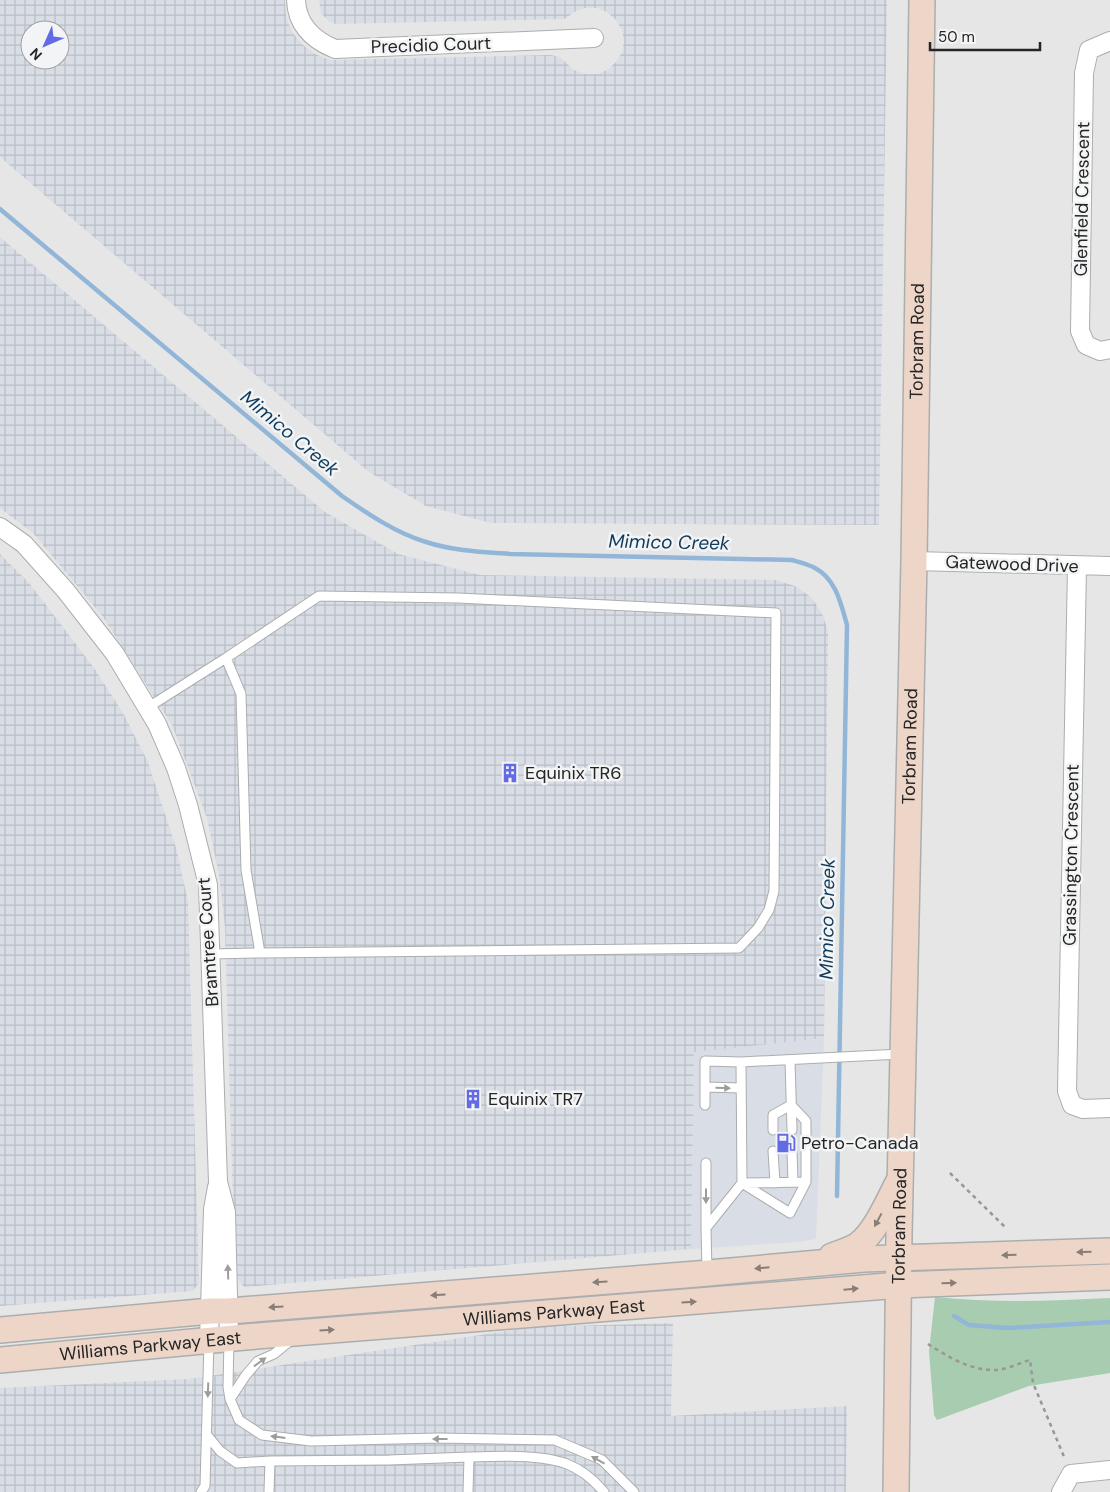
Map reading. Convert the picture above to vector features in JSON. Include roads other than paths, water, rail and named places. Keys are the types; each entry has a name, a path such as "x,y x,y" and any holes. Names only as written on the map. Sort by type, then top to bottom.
{"main road":[{"name":"Torbram Road","path":"896,1492 899,1259 914,561 922,0"},
{"path":"810,1264 856,1246 865,1239 872,1230 901,1177"},
{"name":"Williams Parkway East","path":"0,1330 864,1259 1110,1251"},
{"name":"Williams Parkway East","path":"0,1360 300,1332 900,1285 1110,1277"}],"street":[{"name":"Precidio Court","path":"296,0 300,21 308,32 321,43 335,48 594,38"},
{"name":"Glenfield Crescent","path":"1110,42 1089,50 1084,73 1080,331 1086,345 1100,351 1110,349"},
{"name":"Bramtree Court","path":"0,526 24,544 66,591 115,654 157,724 176,768 188,805 208,885 218,1182 226,1212 219,1340"},
{"name":"Gatewood Drive","path":"914,561 1110,566"},
{"name":"Grassington Crescent","path":"1076,566 1067,1091 1072,1105 1083,1109 1110,1108"},
{"path":"1061,1492 1071,1474 1110,1470"}],"lane":[{"path":"147,708 319,596 458,598 776,613 774,891 769,910 758,928 739,948 211,954"},
{"path":"226,658 242,694 246,870 260,953"},
{"path":"706,1105 705,1061 741,1062 904,1054"},
{"path":"790,1060 792,1130"},
{"path":"706,1228 742,1183 741,1062"},
{"path":"705,1087 741,1088"},
{"path":"773,1130 773,1115 791,1105"},
{"path":"742,1183 790,1213 806,1182 806,1121 791,1105"},
{"path":"773,1151 775,1182"},
{"path":"792,1152 793,1182"},
{"path":"706,1163 707,1273"},
{"path":"742,1183 806,1182"},
{"path":"230,1399 246,1375 258,1362 274,1354 300,1332"},
{"path":"219,1340 230,1399 239,1420 262,1435 311,1441 438,1438 555,1440 602,1460 634,1492"},
{"path":"204,1490 207,1434 219,1340"},
{"path":"207,1434 220,1451 237,1463 390,1460 502,1455 549,1460 566,1464 592,1478 604,1492"},
{"path":"468,1492 469,1457"},
{"path":"269,1492 270,1461"}],"waterway":[{"name":"Mimico Creek","path":"0,209 342,496 404,534 426,542 468,551 510,554 792,560 812,567 828,579 837,593 847,625 837,1196"},
{"name":"Mimico Creek","path":"954,1316 969,1325 1008,1328 1110,1322"}],"place":[{"name":"Equinix TR6","path":"510,773"},
{"name":"Equinix TR7","path":"473,1099"},
{"name":"Petro-Canada","path":"786,1143"}]}
